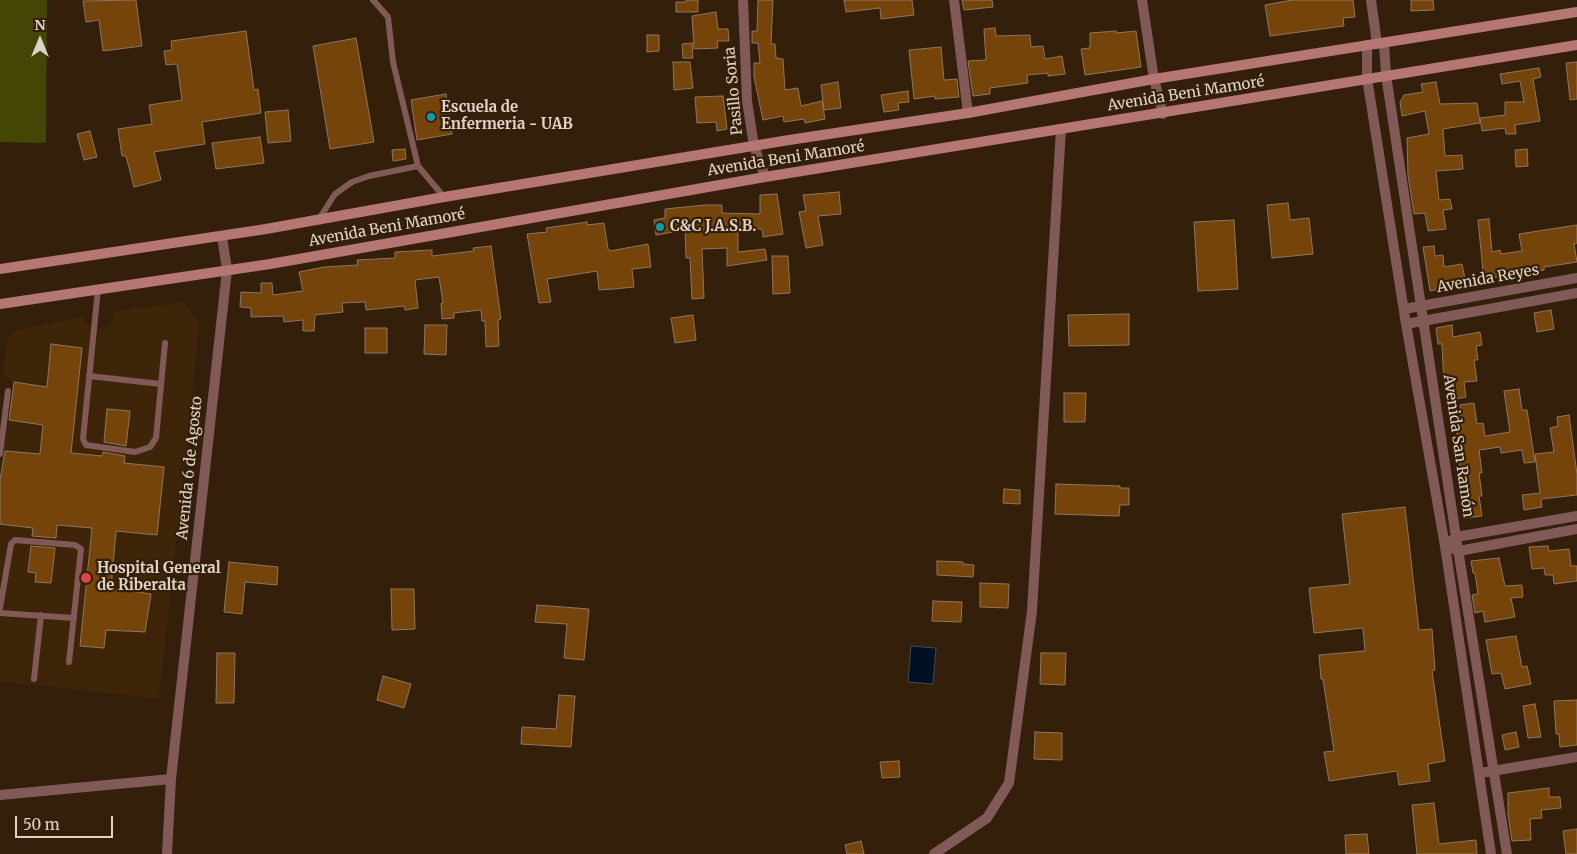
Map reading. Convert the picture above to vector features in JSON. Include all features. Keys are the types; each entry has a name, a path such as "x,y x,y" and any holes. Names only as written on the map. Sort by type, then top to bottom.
{"street":[{"name":"Pasillo Soria","path":"743,0 747,101 754,146 765,177"},
{"path":"954,0 968,113"},
{"path":"1142,0 1154,79 1162,114"},
{"path":"1370,0 1376,44"},
{"name":"Avenida Beni Mamoré","path":"0,268 222,236 444,197 968,113 1154,79 1577,12"},
{"name":"Avenida San Ramón","path":"1376,44 1386,75 1458,551 1507,854"},
{"name":"Avenida San Ramón","path":"1376,44 1366,78 1406,324 1445,546 1492,854"},
{"name":"Avenida Beni Mamoré","path":"0,304 227,270 765,177 1162,114 1366,78 1577,45"},
{"path":"934,854 987,818 1010,783 1032,611 1061,129"},
{"name":"Avenida 6 de Agosto","path":"167,854 171,779 227,270 222,236"},
{"name":"Avenida Reyes","path":"1404,309 1577,278"},
{"name":"Avenida Reyes","path":"1406,324 1577,292"},
{"path":"1577,516 1456,537 1445,546 1458,551 1577,529"},
{"path":"1480,773 1577,757"},
{"path":"0,795 171,779"}],"lane":[{"path":"373,0 388,17 393,62 418,166 444,197"},
{"path":"319,219 335,194 352,182 368,176 418,166"},
{"path":"98,289 83,439 86,445 135,452 150,448 156,438 165,343"},
{"path":"89,376 161,384"},
{"path":"0,454 8,391"},
{"path":"0,608 11,544 15,540 75,545 81,549 69,662"},
{"path":"0,612 74,618"},
{"path":"34,679 41,616"}],"shaded area":[{"path":"0,0 47,0 46,143 0,142"},
{"name":"Hospital General de Riberalta","path":"184,302 200,323 159,699 0,681 0,476 14,383 3,373 7,341 13,331 81,317 94,329 110,326 115,311"}],"water":[{"path":"911,646 936,648 933,684 908,682"}],"building":[{"path":"136,0 142,46 103,51 99,20 86,22 83,1"},
{"path":"686,0 698,0 698,12 676,12 676,2 686,2"},
{"path":"758,0 773,0 771,44 775,44 776,58 783,59 785,90 798,88 801,106 822,101 825,119 805,123 804,119 784,122 783,116 763,120 754,77 754,63 760,63 758,43 752,43 752,31 757,31"},
{"path":"844,0 912,0 914,15 881,19 880,8 846,12"},
{"path":"962,0 992,0 993,7 964,10"},
{"path":"1292,0 1353,0 1355,17 1343,18 1344,26 1270,36 1265,5"},
{"path":"1411,0 1433,0 1434,10 1411,11"},
{"path":"716,12 718,29 728,29 729,41 717,41 718,48 694,49 692,16"},
{"path":"995,28 996,36 1030,35 1031,47 1043,46 1045,59 1062,56 1065,74 1048,76 1048,73 1027,75 1028,83 990,88 990,94 973,96 968,61 986,60 984,29"},
{"path":"246,31 254,90 258,89 261,113 202,122 205,144 154,152 161,180 134,187 126,156 122,156 118,129 152,124 149,105 182,100 177,64 166,65 164,51 172,50 171,41"},
{"path":"1116,31 1116,33 1136,31 1141,67 1085,75 1081,49 1090,48 1090,33"},
{"path":"647,35 659,35 659,51 647,52"},
{"path":"356,38 374,142 330,149 313,46"},
{"path":"692,43 693,58 683,58 682,44"},
{"path":"941,47 944,80 957,79 959,97 935,99 935,96 914,99 909,50"},
{"path":"673,62 690,62 693,88 674,90"},
{"path":"1577,62 1577,99 1570,100 1566,63"},
{"path":"1539,68 1541,77 1533,79 1540,121 1515,125 1516,134 1506,134 1505,128 1482,131 1480,118 1505,115 1505,102 1524,102 1520,81 1502,84 1500,74"},
{"path":"838,82 841,108 824,110 821,85"},
{"path":"1436,82 1440,104 1477,103 1480,123 1443,129 1445,156 1462,155 1463,169 1436,171 1439,200 1450,199 1452,209 1443,210 1446,229 1428,231 1425,213 1414,214 1408,175 1407,138 1429,134 1425,111 1402,116 1400,102 1404,95 1423,92 1421,84"},
{"path":"908,91 909,102 898,103 899,110 884,112 881,95"},
{"name":"Escuela de Enfermeria - UAB","path":"446,94 452,134 417,140 411,100"},
{"path":"723,96 727,129 717,131 716,122 697,123 695,97"},
{"path":"288,110 291,141 268,143 265,112"},
{"path":"90,131 97,157 84,160 77,134"},
{"path":"260,137 264,163 216,169 212,143"},
{"path":"405,149 406,159 393,161 392,150"},
{"path":"1527,149 1528,166 1516,167 1515,150"},
{"path":"839,192 841,214 818,216 823,245 806,248 799,212 806,211 803,195"},
{"path":"777,194 783,234 763,237 762,229 738,228 738,252 765,249 767,260 727,266 727,248 702,249 704,298 692,299 690,258 686,258 685,230 656,235 654,220 665,218 665,209 705,205 722,205 722,213 760,214 760,195"},
{"path":"1288,203 1290,220 1309,218 1313,254 1272,258 1267,205"},
{"path":"1489,219 1492,252 1500,250 1501,254 1522,251 1519,234 1577,225 1577,243 1574,244 1577,262 1544,267 1544,270 1486,279 1485,270 1483,271 1478,220"},
{"path":"1234,220 1238,289 1198,291 1194,222"},
{"path":"587,222 587,225 604,223 608,249 610,251 648,244 651,267 632,269 634,287 599,290 597,271 547,279 551,302 539,303 527,234 547,232 546,228"},
{"path":"491,246 501,319 498,320 499,346 486,347 485,321 482,321 481,310 454,313 454,318 442,319 441,303 443,303 439,277 415,280 418,308 405,310 404,306 366,310 365,302 342,303 343,312 315,315 314,331 303,331 303,320 284,322 283,316 251,317 251,308 240,307 241,292 261,293 261,283 272,283 273,295 303,291 299,272 324,267 358,265 357,260 395,258 395,252 432,250 432,256 474,251 473,248"},
{"path":"1434,246 1435,256 1443,255 1444,267 1462,264 1466,284 1430,291 1423,247"},
{"path":"772,256 788,256 790,293 773,294"},
{"path":"1551,310 1554,329 1537,332 1534,313"},
{"path":"1129,314 1129,345 1069,346 1068,315"},
{"path":"693,315 696,340 675,343 671,318"},
{"path":"425,325 447,325 446,355 424,354"},
{"path":"1452,325 1453,337 1480,332 1482,345 1476,346 1478,360 1474,360 1477,381 1464,382 1466,397 1455,399 1453,384 1444,385 1442,344 1438,344 1436,328"},
{"path":"365,328 387,328 387,353 365,353"},
{"name":"Hospital General de Riberalta","path":"51,344 82,348 71,453 102,456 103,452 125,456 124,463 164,467 157,535 116,531 111,588 151,594 145,632 106,630 104,648 80,646 92,528 57,525 56,538 32,536 33,528 0,524 0,480 5,451 40,454 43,425 9,420 14,382 47,387"},
{"path":"1519,389 1522,410 1527,410 1535,462 1524,463 1522,450 1501,453 1500,447 1479,450 1482,496 1479,496 1482,516 1466,518 1456,428 1462,427 1460,405 1474,403 1477,424 1483,423 1485,436 1510,432 1504,391"},
{"path":"1064,393 1086,393 1085,422 1064,422"},
{"path":"107,409 130,411 126,446 104,442"},
{"path":"1569,415 1577,474 1577,495 1541,499 1542,507 1524,510 1522,495 1540,493 1535,454 1554,452 1550,428 1558,426 1557,417"},
{"path":"1056,484 1120,486 1120,488 1129,488 1129,505 1120,505 1119,516 1055,514"},
{"path":"1004,489 1020,490 1020,504 1003,503"},
{"path":"1405,507 1419,630 1432,629 1435,670 1432,671 1445,761 1428,764 1430,781 1399,785 1397,771 1329,781 1324,752 1334,751 1323,679 1321,679 1319,655 1365,651 1363,628 1314,633 1309,588 1350,584 1342,514"},
{"path":"31,546 55,548 51,583 35,582 36,573 28,572"},
{"path":"1548,546 1549,551 1569,549 1571,566 1577,566 1577,581 1554,584 1553,575 1545,575 1544,568 1532,569 1529,547"},
{"path":"1499,558 1505,586 1522,585 1523,597 1511,598 1515,617 1485,622 1483,611 1475,613 1472,595 1478,594 1471,561"},
{"path":"937,561 963,562 963,564 974,565 973,577 937,575"},
{"path":"229,562 278,567 277,585 245,582 242,614 224,612"},
{"path":"980,583 1009,584 1008,608 980,607"},
{"path":"391,589 414,589 415,629 392,630"},
{"path":"933,601 962,602 961,622 932,621"},
{"path":"537,605 589,609 584,660 564,658 567,624 535,622"},
{"path":"1516,636 1522,667 1527,666 1531,684 1505,689 1501,673 1492,674 1486,640"},
{"path":"217,653 235,653 234,703 216,703"},
{"path":"1041,653 1066,653 1065,685 1040,684"},
{"path":"383,676 411,684 404,708 377,700"},
{"path":"559,695 575,696 571,747 521,744 522,727 556,729"},
{"path":"1577,700 1577,745 1560,747 1559,734 1556,734 1554,701"},
{"path":"1535,704 1541,737 1528,738 1523,706"},
{"path":"1035,732 1062,733 1062,760 1034,759"},
{"path":"1516,732 1519,747 1505,750 1502,735"},
{"path":"899,761 900,777 882,778 880,762"},
{"path":"1549,788 1549,797 1560,797 1561,808 1541,810 1542,818 1530,819 1531,840 1512,841 1508,814 1508,793"},
{"path":"1434,803 1439,844 1476,840 1477,854 1417,854 1412,805"},
{"path":"1577,829 1577,854 1566,854 1563,831"},
{"path":"1367,834 1369,854 1346,854 1345,835"},
{"path":"861,841 864,854 847,854 845,845"}],"place":[{"name":"Escuela de Enfermeria - UAB","path":"431,117"},
{"name":"C&C J.A.S.B.","path":"660,227"},
{"name":"Hospital General de Riberalta","path":"86,578"}]}
